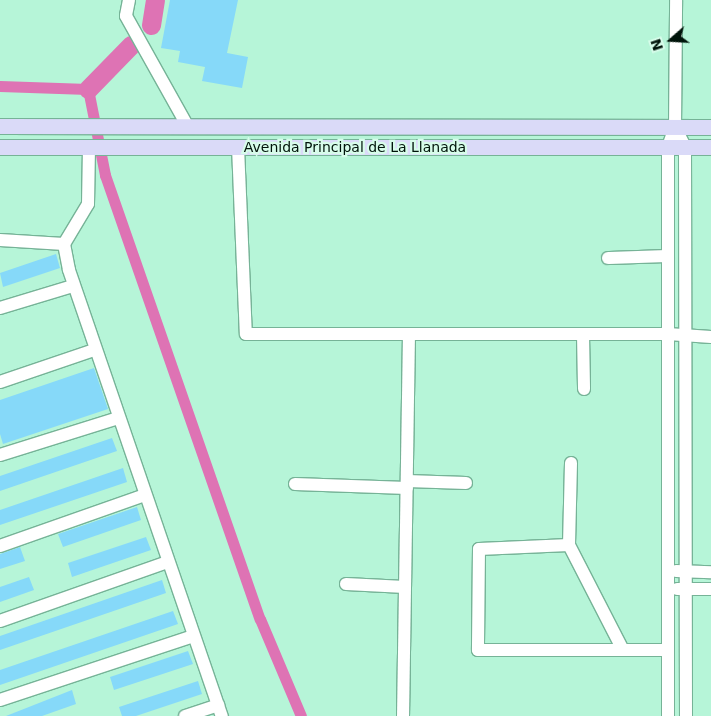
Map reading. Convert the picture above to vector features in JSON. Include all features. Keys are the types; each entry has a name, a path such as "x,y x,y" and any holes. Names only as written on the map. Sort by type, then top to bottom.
{"main road":[{"name":"Avenida Principal de La Llanada","path":"0,126 711,127"},
{"path":"188,126 195,139 208,147"},
{"path":"175,147 186,138 188,126"},
{"name":"Avenida Principal de La Llanada","path":"0,147 711,147"}],"street":[{"path":"129,0 126,16 188,126"},
{"path":"668,716 668,147 675,127 676,0"},
{"path":"675,127 685,147 684,589 686,716"},
{"path":"89,147 88,204 64,244 73,286 94,350 192,636 220,710 184,716"},
{"path":"238,147 246,334 409,336 668,334 685,337 711,337"},
{"path":"0,240 64,244"},
{"path":"608,258 668,256"},
{"path":"0,308 73,286"},
{"path":"583,335 584,389"},
{"path":"403,716 409,336"},
{"path":"0,382 94,350"},
{"path":"0,455 118,418"},
{"path":"571,463 569,545 622,650"},
{"path":"295,484 407,485 466,483"},
{"path":"0,546 145,495"},
{"path":"569,545 479,548 478,650 668,650"},
{"path":"0,621 168,562"},
{"path":"667,571 711,572"},
{"path":"346,584 405,587"},
{"path":"667,589 711,589"},
{"path":"0,700 192,636"}],"building":[{"path":"170,0 238,0 227,53 248,57 242,88 202,81 205,67 178,62 180,51 161,48"},
{"path":"56,254 60,268 3,287 0,273"},
{"path":"94,368 108,409 3,444 0,434 0,400"},
{"path":"112,438 117,451 0,491 0,476"},
{"path":"123,468 127,482 0,525 0,510"},
{"path":"137,507 141,520 63,547 58,534"},
{"path":"146,537 151,550 72,577 68,563"},
{"path":"20,547 25,561 0,569 0,554"},
{"path":"29,577 34,590 0,602 0,587"},
{"path":"162,580 166,593 0,650 0,636"},
{"path":"173,611 178,624 0,685 0,670"},
{"path":"188,651 193,664 114,690 110,677"},
{"path":"198,681 202,694 136,716 122,716 119,707"},
{"path":"72,690 76,704 42,716 6,716"}],"waterway":[{"path":"151,25 155,0"},
{"path":"88,89 131,45"},
{"path":"0,86 88,89 105,175 260,619 301,716"}]}
